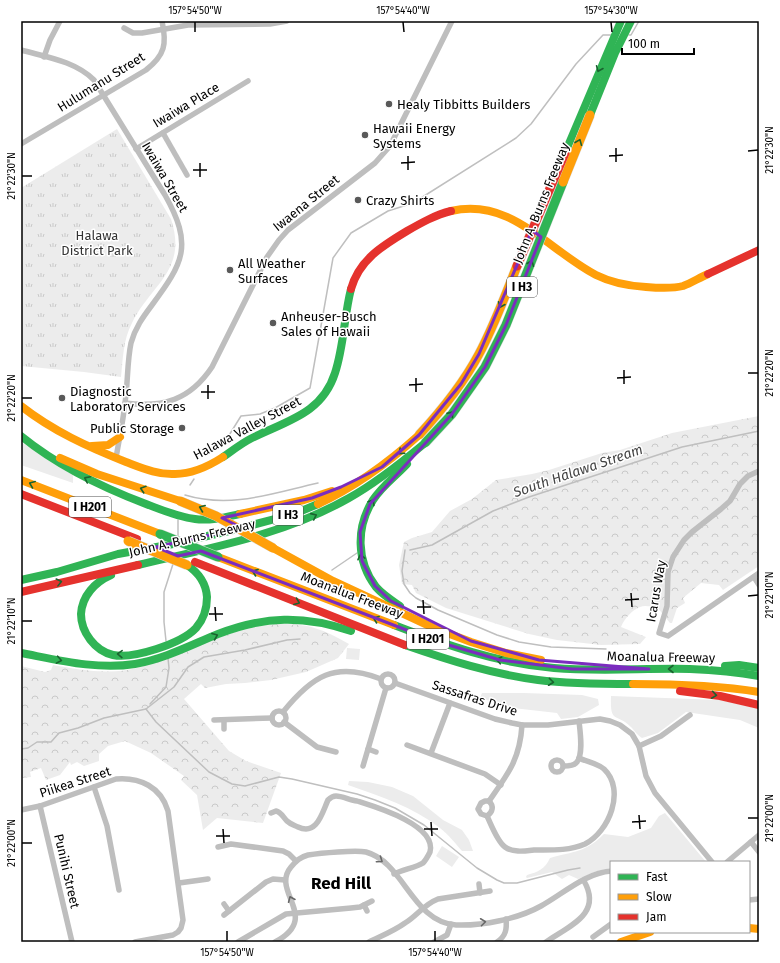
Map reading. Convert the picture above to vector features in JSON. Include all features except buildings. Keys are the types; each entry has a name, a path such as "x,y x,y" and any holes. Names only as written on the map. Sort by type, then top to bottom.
{"main road":[{"name":"John A. Burns Freeway","path":"21,592 183,555 262,535 324,511 363,489 400,463 422,439 436,416 461,384 479,354 493,325 593,84 621,21"},
{"name":"John A. Burns Freeway","path":"21,580 57,572 118,554 173,544 294,514 331,498 382,467 422,439 452,414 485,367 506,325 615,53 631,21"},
{"name":"Halawa Valley Street","path":"21,406 43,422 89,446 116,458 156,472 172,474 192,472 213,463 244,442 296,419 316,404 326,391 335,375 348,296 354,278 362,264 372,253 390,240 446,212 460,208 476,208 505,214 524,224 587,270 601,278 651,288 670,288 682,286 759,250"},
{"path":"21,431 52,454 66,461 216,515 333,581 434,628 506,653 539,660 649,669"},
{"path":"21,436 41,452 71,471 109,489 175,514 205,519 220,518 312,498 341,487 382,467"},
{"path":"89,446 108,445 120,437"},
{"path":"422,439 406,465 379,492 370,504 362,524 359,538 360,554 367,574 380,591 397,604 449,632 506,653"},
{"name":"Moanalua Freeway","path":"21,480 422,636 480,656 547,667 572,669 693,669 726,671 759,676"},
{"name":"Moanalua Freeway","path":"21,495 82,518 191,564 444,658 512,676 539,680 592,684 716,685 759,692"},
{"path":"21,574 54,565 118,554"},
{"path":"162,559 113,574 100,580 87,595 81,614 83,626 88,637 96,646 107,653 121,655 131,654 158,648 189,634 200,623 206,608 207,595 204,582 191,564"},
{"path":"21,653 101,666 135,664 160,658 243,626 268,620 292,619 316,621 335,625 366,636 444,658"},
{"path":"693,669 739,665 759,668"},
{"path":"592,684 692,692 739,699 759,705"},
{"path":"621,942 647,933"}],"street":[{"path":"44,57 50,40 60,21"},
{"name":"Hulumanu Street","path":"21,144 154,64 165,45 162,21"},
{"path":"124,28 133,33 142,33 188,25 270,24 287,21"},
{"name":"Iwaena Street","path":"125,403 145,405 169,402 187,393 202,380 212,367 267,257 278,240 288,230 375,163 390,146 452,21"},
{"name":"Iwaiwa Street","path":"21,50 80,68 94,80 175,212 180,226 182,248 179,262 172,278 145,315 135,332 131,343 125,403 116,458"},
{"name":"Iwaiwa Place","path":"136,148 248,81"},
{"path":"163,132 187,175"},
{"name":"Icarus Way","path":"759,471 748,476 740,484 730,501 721,510 692,532 684,540 673,557 668,572 667,606 659,633 668,636 759,573"},
{"path":"754,576 759,585"},
{"name":"Sassafras Drive","path":"336,752 317,747 284,722 281,725 277,725 273,722 272,718 276,711 283,712 304,688 316,680 330,674 343,671 355,671 381,679 386,674 390,674 395,679 395,683 495,719 522,725 557,724 600,719 610,721 620,725 632,734 639,746 646,776 655,793 711,861"},
{"path":"381,679 382,685 386,688"},
{"path":"386,688 392,687 395,683"},
{"path":"363,766 386,688"},
{"path":"431,754 450,703"},
{"path":"283,712 286,718 284,722"},
{"path":"639,746 661,736 690,715"},
{"name":"Sassafras Drive","path":"214,720 272,718"},
{"path":"224,720 224,729"},
{"path":"564,766 575,763 579,758 581,745 579,721"},
{"path":"489,801 510,770 520,742 522,725"},
{"path":"407,745 485,774 501,785"},
{"path":"368,749 376,752"},
{"path":"489,801 482,801 478,807 481,814 487,816 501,843 510,850 569,849 589,841 600,832 605,825 613,804 614,794 610,776 603,768 579,758"},
{"name":"Piikea Street","path":"21,810 40,806 116,779 131,779 144,782 158,792 168,811 179,883 183,918 182,928 173,934 135,942"},
{"path":"94,787 107,826 119,890"},
{"path":"271,813 276,811 292,824 302,829 310,829 316,825 328,800 334,796 337,796 365,804 402,818 426,835 430,844 430,849 424,862 394,874"},
{"path":"487,816 492,809 492,804 489,801"},
{"name":"Punihi Street","path":"40,806 72,942"},
{"path":"728,861 759,835"},
{"path":"750,842 759,852"},
{"path":"218,847 231,844 283,851 289,854 296,861"},
{"path":"275,942 290,931 295,922 295,907 285,884 285,880 289,869 302,856 360,852 375,856 383,861 422,908 437,919 450,924 479,923 506,919 541,907 584,880 610,871"},
{"path":"179,883 208,879"},
{"path":"224,904 226,913 266,882 273,880 285,880"},
{"path":"546,942 580,918 587,911 590,896 584,880"},
{"path":"479,884 480,893"},
{"path":"369,942 414,918 422,908 430,902 438,899 490,891"},
{"path":"240,941 286,914 351,908 364,905 372,901"},
{"path":"364,905 367,911"},
{"path":"497,942 501,940 506,931 506,919"},
{"path":"434,942 447,935 450,929 450,924"},
{"path":"593,937 610,925"}],"highlighted area":[{"path":"532,230 541,237 506,325 485,367 452,414 370,504 360,532 362,561 375,586 391,601 471,641 539,660 649,669 572,669 500,660 435,641 201,551 178,556 156,547 242,528 222,518 312,498 341,487 382,467 419,435 461,384 479,354"}],"green space":[{"name":"Halawa District Park","path":"117,129 171,219 175,237 175,252 171,264 165,276 140,309 129,329 124,350 121,377 21,366 21,188"},
{"path":"759,416 759,566 723,590 719,585 701,583 683,598 685,603 677,608 672,623 670,623 657,607 642,606 637,608 626,618 621,627 646,637 640,644 601,645 557,640 529,634 446,608 416,593 412,585 402,584 399,565 404,542 432,532 450,511 472,499 496,480 549,470 602,453 620,450 672,433"},
{"path":"21,442 73,475 73,483 21,465"},
{"path":"280,624 300,625 316,628 349,644 338,658 306,672 271,680 226,684 205,688 201,684 184,699 229,751 246,761 281,773 263,823 217,818 203,830 197,795 181,780 184,776 151,753 125,741 108,746 99,754 99,761 84,766 77,762 71,765 70,762 60,775 46,780 41,768 30,772 31,777 21,778 21,666 45,672 51,670 53,665 95,671 127,670 152,663 226,635 262,626"},
{"path":"347,648 360,649 359,660 346,659"},
{"path":"482,693 582,695 598,699 599,705 578,717 561,719 557,713 513,708 480,698"},
{"path":"611,696 720,700 759,709 759,728 740,720 686,712 658,733 642,738 626,723 613,715"},
{"path":"349,781 368,782 392,787 413,796 443,820 462,830 469,840 473,851 462,851 443,831 419,814 384,798 348,785"},
{"path":"665,813 705,861 610,861 610,868 597,871 578,879 569,875 562,879 552,872 526,877 527,875 538,871 548,862 550,858 585,848 604,834 628,837 651,828 659,816"},
{"path":"442,846 459,857 452,867 436,856"}],"waterway":[{"path":"629,35 631,35 639,21"},
{"path":"223,445 241,416 260,414 275,408 310,388 333,258 351,233 388,211 413,203 516,138 531,124 576,64 603,35 611,35"},
{"name":"South Hālawa Stream","path":"410,550 432,545 493,511 529,497 682,447 759,431"},
{"path":"190,485 194,479"},
{"path":"185,495 202,499 235,500 268,495 318,483"},
{"path":"178,520 178,537"},
{"path":"405,550 402,571 404,584 410,593 416,598 438,610 497,635 519,642 551,647 606,649"},
{"name":"South Hālawa Stream","path":"332,570 357,553"},
{"path":"166,641 164,622 164,592 173,564"},
{"name":"South Hālawa Stream","path":"21,749 28,748 37,742 51,742 59,733 78,728 104,718 146,709 174,687 188,667 204,657 245,650 287,640 300,639"},
{"path":"150,704 166,687 169,668 168,658"},
{"path":"146,709 156,722 209,772 232,784 245,786 279,777 357,794 375,800 395,808 424,825 477,868 504,883 517,883 580,868"}],"traffic: fast":[{"path":"565,153 621,21"},
{"path":"590,115 615,53 631,21"},
{"path":"425,443 452,414 485,367 506,325 563,182"},
{"path":"223,457 248,440 290,421 312,407 321,398 329,387 338,363 351,289"},
{"path":"21,436 50,457 80,475 164,511 182,517 201,519 240,514"},
{"path":"138,565 246,539 299,522 324,511 369,486 425,443"},
{"path":"400,606 381,592 369,577 362,555 361,533 363,521 373,500 407,464"},
{"path":"21,580 57,572 118,554 173,544 233,530 294,514 318,504"},
{"path":"160,534 218,557"},
{"path":"111,575 90,590 84,601 81,614 83,627 90,640 106,653 122,656 132,655 156,649 180,640 196,628 201,621 206,606 207,597 205,587 195,571 187,565"},
{"path":"21,653 92,665 121,666 156,659 235,628 268,621 300,620 317,622 351,631"},
{"path":"394,625 472,652 533,666 588,670 690,669 724,671 759,676"},
{"path":"405,645 470,666 521,677 574,683 633,684"},
{"path":"725,666 739,665 759,668"}],"traffic: slow":[{"path":"563,182 590,115"},
{"path":"451,211 472,209 492,212 511,219 528,228 596,275 621,284 674,288 683,286 708,274"},
{"path":"419,435 452,396 473,365 494,322 517,266"},
{"path":"21,406 58,431 98,450 144,469 169,474 182,474 194,471 223,457"},
{"path":"318,504 358,482 396,455 419,435"},
{"path":"92,446 108,445 120,437"},
{"path":"60,458 97,474 180,501"},
{"path":"21,480 160,534"},
{"path":"240,514 304,500 332,491"},
{"path":"180,501 216,516 273,548"},
{"path":"128,541 187,565"},
{"path":"273,548 333,581 434,628 506,653 541,660"},
{"path":"218,557 394,625"},
{"path":"633,684 696,685 759,692"},
{"path":"750,928 759,929"},
{"path":"621,942 647,933"}],"traffic: jam":[{"path":"517,266 565,153"},
{"path":"351,289 360,270 380,248 423,222 451,211"},
{"path":"708,274 759,250"},
{"path":"21,494 137,539"},
{"path":"195,562 405,645"},
{"path":"21,592 138,565"},
{"path":"680,691 720,696 759,705"}],"place":[{"name":"Healy Tibbitts Builders","path":"389,104"},
{"name":"Hawaii Energy Systems","path":"365,135"},
{"name":"Crazy Shirts","path":"358,200"},
{"name":"All Weather Surfaces","path":"230,270"},
{"name":"Anheuser-Busch Sales of Hawaii","path":"273,323"},
{"name":"Diagnostic Laboratory Services","path":"62,398"},
{"name":"Public Storage","path":"182,428"}],"district":[{"name":"Red Hill","path":"341,883"}]}
